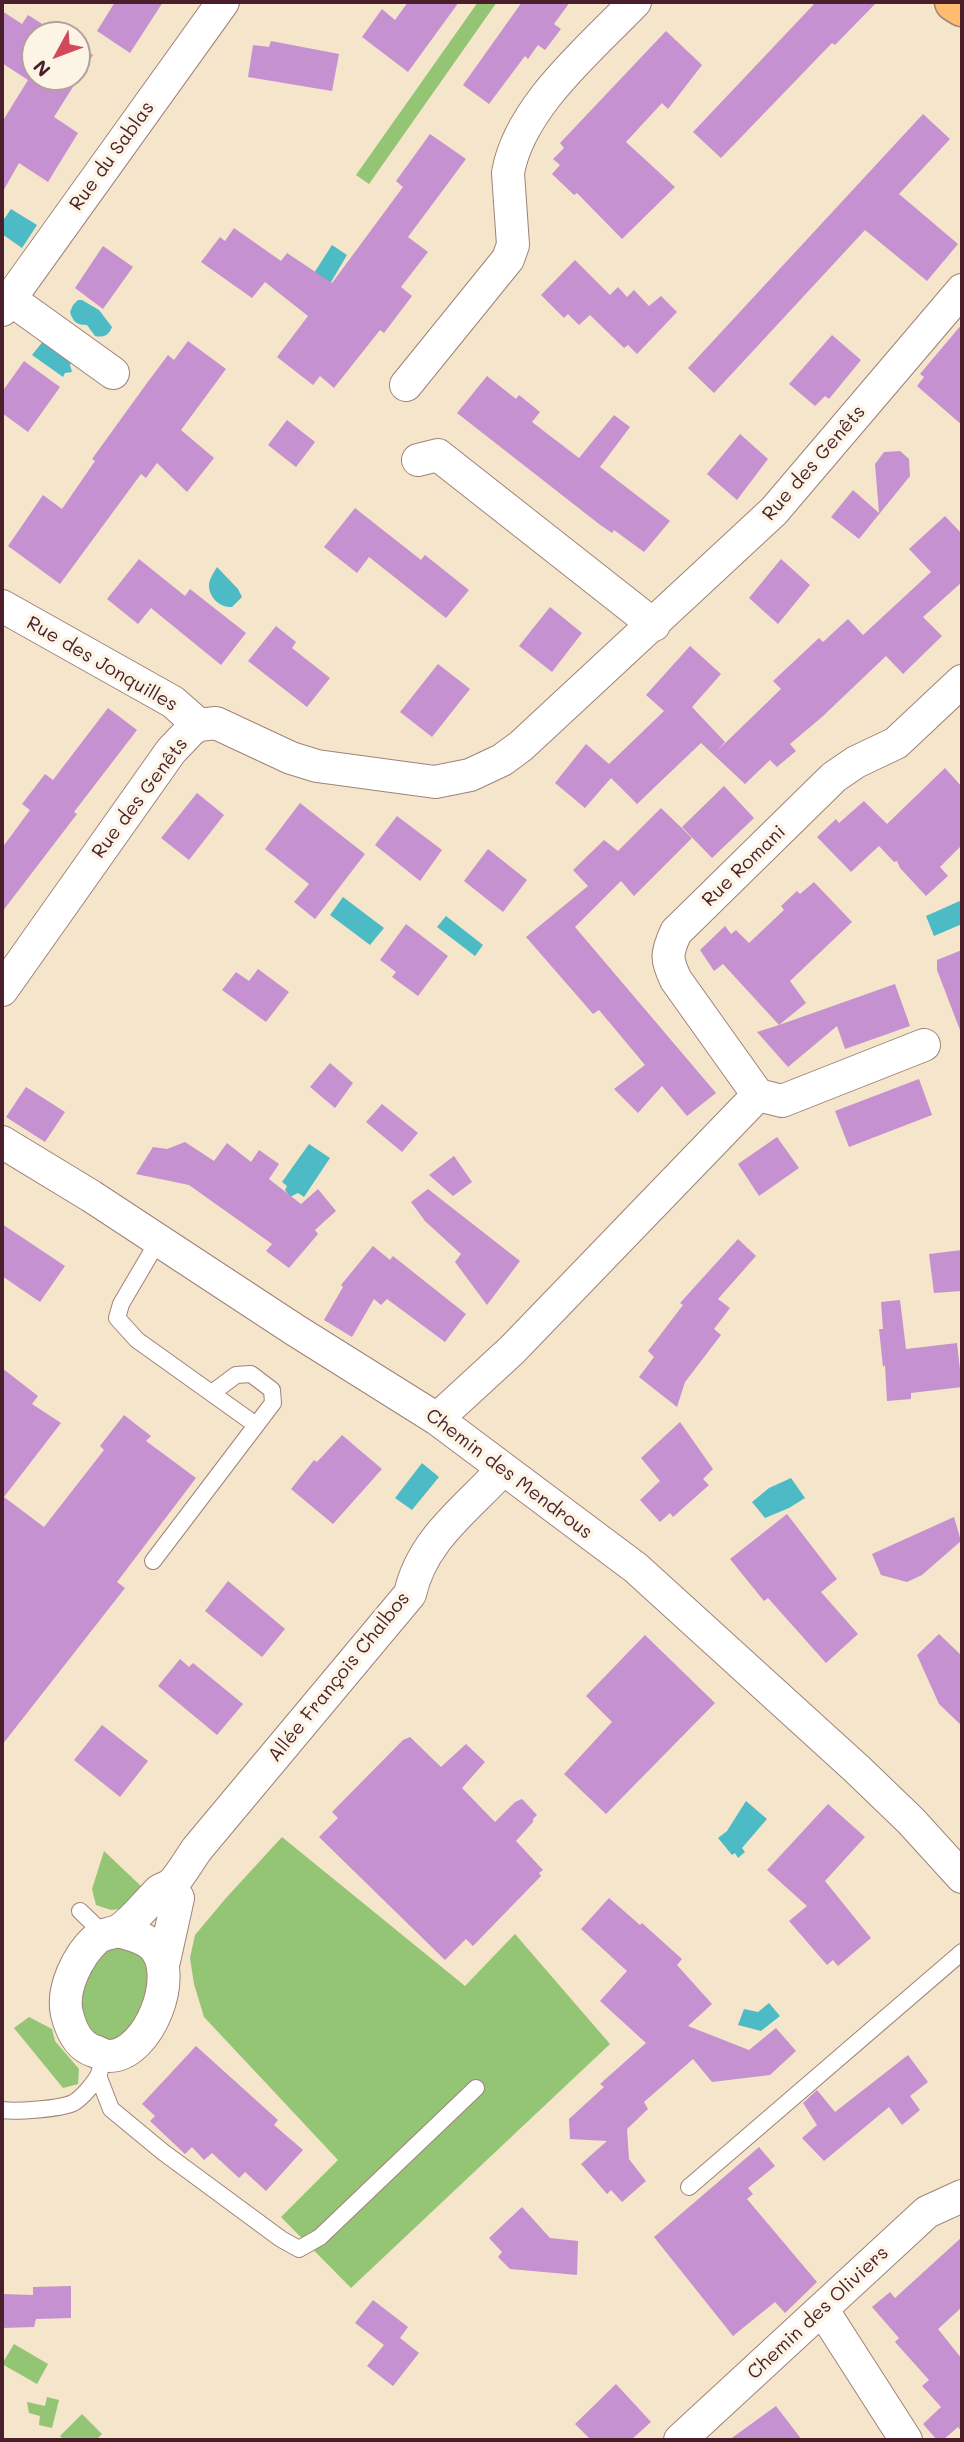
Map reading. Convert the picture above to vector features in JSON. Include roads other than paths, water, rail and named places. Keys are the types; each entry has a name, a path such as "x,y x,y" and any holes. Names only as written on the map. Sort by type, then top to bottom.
{"main road":[{"path":"954,2 962,7"}],"street":[{"name":"Rue du Sablas","path":"6,305 223,2"},
{"path":"406,384 508,259 513,245 508,173 527,121 549,92 635,2"},
{"name":"Rue des Genêts","path":"2,990 171,751 199,725 216,723 291,758 317,766 435,782 470,775 502,760 521,746 654,625 774,512 962,290"},
{"path":"6,305 113,373"},
{"path":"418,460 438,455 654,625"},
{"name":"Rue des Jonquilles","path":"2,606 173,702 199,725"},
{"name":"Rue Romani","path":"758,1095 676,980 668,962 669,948 676,932 834,777 856,762 896,743 962,681"},
{"path":"437,1419 512,1350 758,1095 782,1101 924,1045"},
{"name":"Chemin des Mendrous","path":"2,1142 91,1196 295,1330 437,1419 636,1568 857,1769 911,1821 962,1877"},
{"name":"Allée François Chalbos","path":"112,1933 149,1904 161,1889 171,1886 197,1849 410,1594 413,1579 430,1546 503,1469"},
{"path":"164,1961 153,1946 141,1938 112,1933 99,1936 83,1955 70,1978 65,2007 71,2029 101,2066 109,2056 130,2049 145,2032 156,2012 178,1898 171,1886"},
{"name":"Chemin des Oliviers","path":"680,2440 927,2212 962,2196"},
{"path":"822,2309 906,2440"}],"lane":[{"path":"158,1241 121,1304 117,1318 137,1340 256,1425"},
{"path":"153,1561 273,1403 272,1390 251,1374 236,1375 212,1393"},
{"path":"80,1911 112,1933"},
{"path":"689,2187 962,1952"},
{"path":"101,2066 111,2109 163,2152 281,2239 299,2249 320,2237 476,2088"},
{"path":"2,2110 38,2110 73,2103 101,2066"}],"water":[{"path":"11,209 37,225 22,248 2,234 2,222"},
{"path":"332,245 347,255 324,294 307,284"},
{"path":"78,300 99,310 112,327 108,334 95,336 87,325 74,321 70,312"},
{"path":"44,340 72,361 72,372 65,373 63,377 32,355"},
{"path":"217,567 242,597 232,607 219,604 210,593 210,582"},
{"path":"343,897 384,928 370,945 330,915"},
{"path":"962,900 962,924 934,936 926,916"},
{"path":"446,916 483,945 475,956 437,927"},
{"path":"309,1144 330,1158 304,1197 298,1193 290,1197 285,1190 287,1186 282,1182"},
{"path":"422,1463 439,1477 412,1510 395,1498"},
{"path":"791,1478 805,1498 765,1518 752,1502 769,1488"},
{"path":"746,1801 767,1819 742,1848 745,1852 738,1858 735,1853 732,1855 718,1838 727,1831"},
{"path":"769,2003 780,2016 761,2031 738,2025 744,2009 758,2012"}]}
